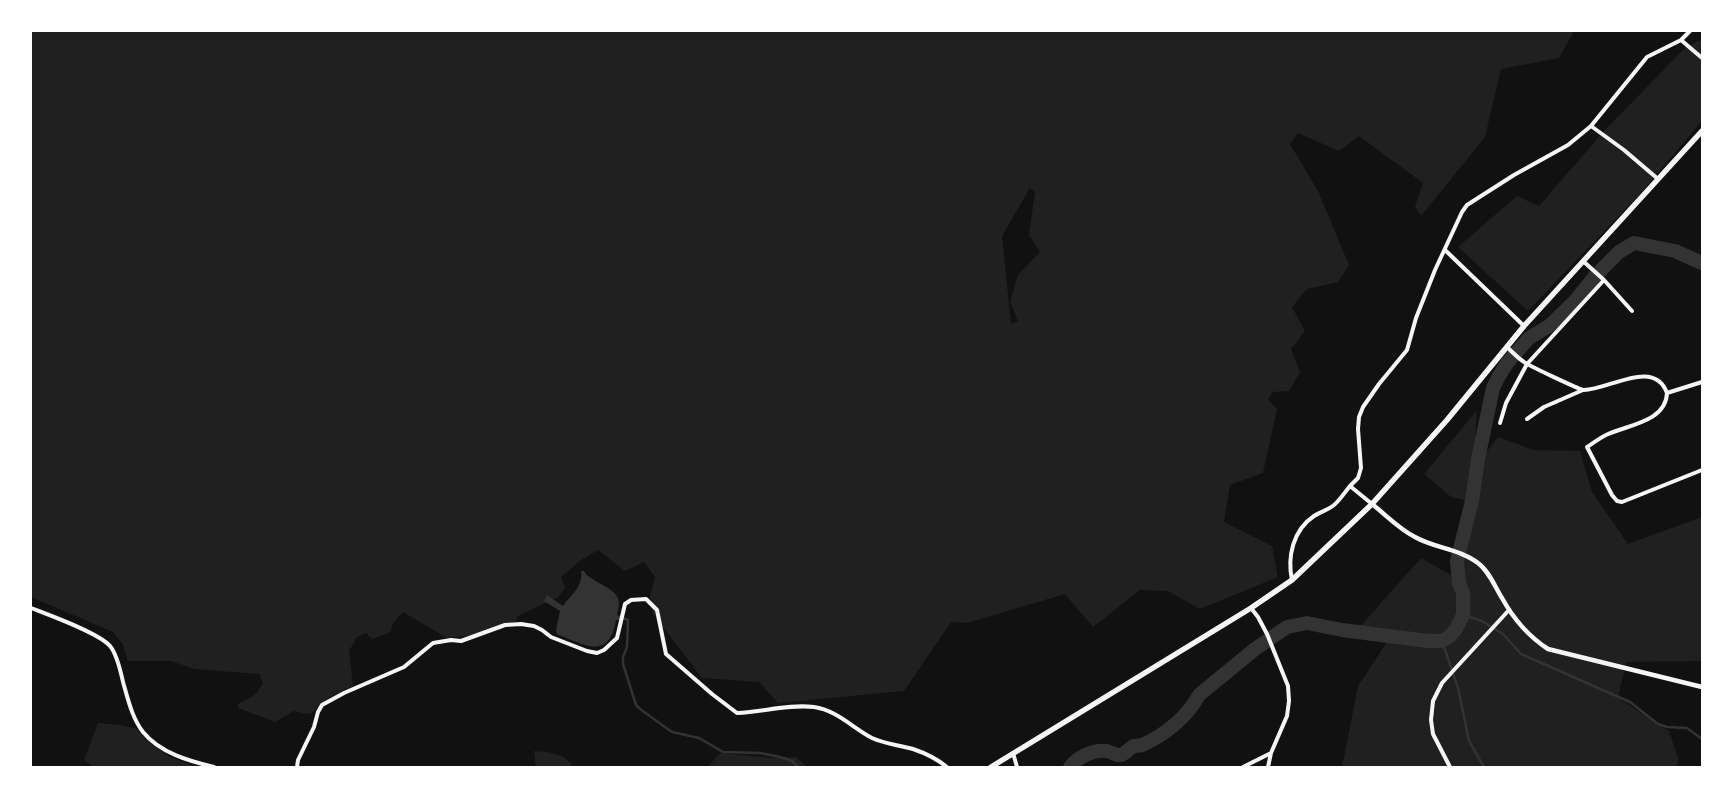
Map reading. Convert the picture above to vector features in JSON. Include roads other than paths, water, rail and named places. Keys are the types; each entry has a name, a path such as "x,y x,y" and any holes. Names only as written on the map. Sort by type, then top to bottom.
{"main road":[{"path":"991,767 1251,608 1292,580 1372,504 1447,420 1508,348 1524,326 1585,263 1702,131"}],"street":[{"path":"1292,580 1290,571 1294,539 1313,517 1336,504 1358,478 1361,468 1358,429 1363,408 1407,350 1416,318 1435,270 1467,205 1568,144 1590,126 1647,57 1681,40 1690,31"},
{"path":"1681,40 1702,58"},
{"path":"1590,126 1624,150 1658,179"},
{"path":"1445,250 1524,326"},
{"path":"1585,263 1603,279 1632,311"},
{"path":"1500,423 1506,403 1525,363 1603,279"},
{"path":"1508,348 1525,363 1583,390"},
{"path":"1527,419 1544,407 1583,390 1640,376 1650,378 1665,388 1666,400 1661,409 1651,418 1605,435 1587,447 1612,495 1622,502 1702,470"},
{"path":"1667,394 1702,382"},
{"path":"1350,486 1415,538 1466,556 1479,564 1495,585 1509,610 1529,635 1548,648 1702,687"},
{"path":"297,767 298,760 322,705 344,693 404,667 434,643 451,640 461,641 505,626 521,624 534,626 551,637 597,653 604,650 618,638 625,604 632,600 646,599 657,610 666,654 737,713 792,706 817,708 829,712 871,737 931,756 947,767"},
{"path":"31,608 89,633 110,646 119,667 132,711 144,733 153,742 170,752 214,767"},
{"path":"1251,608 1267,634 1288,686 1287,716 1271,752 1268,767"},
{"path":"1450,767 1433,734 1430,720 1433,701 1442,683 1509,610"},
{"path":"1243,767 1271,752"},
{"path":"1013,753 1017,767"}],"waterway":[{"path":"1070,767 1082,757 1092,753 1107,751 1121,755 1134,746 1142,745 1159,736 1182,718 1199,695 1255,649 1287,627 1307,623 1342,630 1428,641 1442,641 1449,637 1456,629 1463,615 1463,593 1459,583 1457,561 1472,501 1478,459 1493,388 1508,362 1529,338 1549,326 1575,301 1595,276 1619,252 1634,243 1675,251 1702,263"},
{"path":"1463,615 1482,621 1503,634 1521,654 1630,702 1658,724 1667,727 1687,728 1702,739"},
{"path":"622,618 628,620 627,647 623,657 623,664 636,705 640,709 672,732 699,738 723,752 760,753 792,761 798,767"},
{"path":"1442,641 1458,688 1469,741 1484,767"}]}
